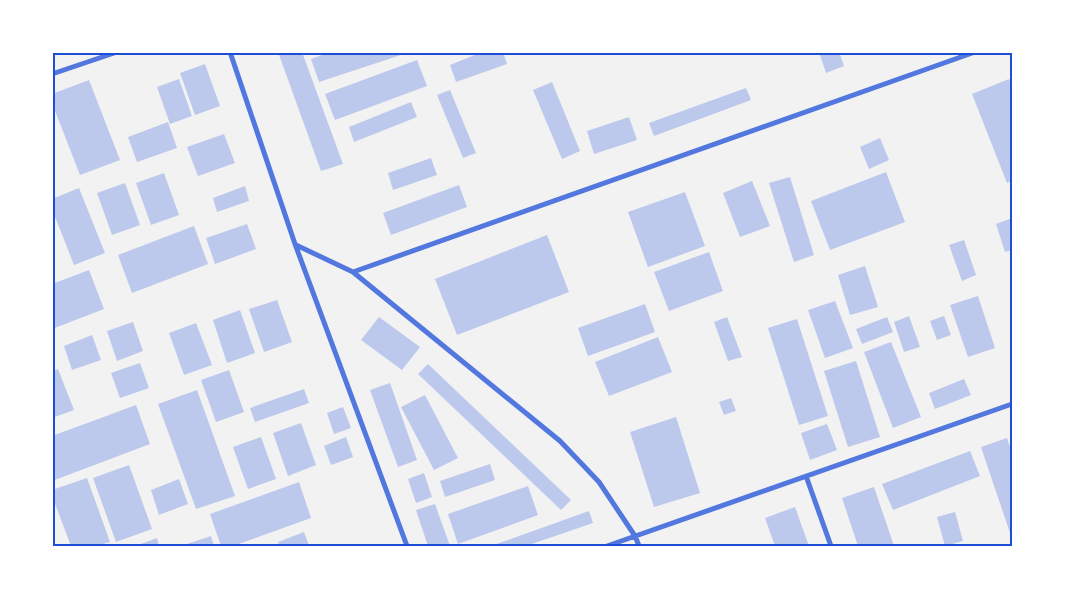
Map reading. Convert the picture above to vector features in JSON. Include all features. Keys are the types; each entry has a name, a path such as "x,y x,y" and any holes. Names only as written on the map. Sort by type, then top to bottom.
{"street":[{"path":"52,74 117,52"},
{"path":"230,52 295,244 407,546"},
{"path":"353,272 975,52"},
{"path":"295,244 353,272 560,441 599,482 635,536 639,546"},
{"path":"606,546 1012,404"},
{"path":"806,476 831,546"}],"building":[{"path":"278,52 302,52 343,164 321,171"},
{"path":"330,52 407,53 319,82 311,59"},
{"path":"482,52 503,52 507,64 456,82 450,65"},
{"path":"819,52 839,52 844,66 826,73"},
{"path":"417,60 427,86 335,120 325,94"},
{"path":"205,64 220,106 195,115 180,73"},
{"path":"179,79 192,116 170,124 157,87"},
{"path":"1009,79 1012,87 1012,180 1007,183 972,94"},
{"path":"89,80 120,160 80,175 52,103 52,94"},
{"path":"552,82 580,151 562,159 533,90"},
{"path":"746,88 751,100 654,136 649,123"},
{"path":"450,90 476,153 463,158 437,95"},
{"path":"411,102 417,117 354,142 349,127"},
{"path":"629,117 637,140 594,154 587,131"},
{"path":"168,122 177,148 137,162 128,137"},
{"path":"224,134 235,163 198,176 187,147"},
{"path":"880,138 889,160 869,169 860,147"},
{"path":"431,158 437,175 393,190 388,173"},
{"path":"886,172 905,222 830,250 811,201"},
{"path":"164,173 179,215 151,225 136,183"},
{"path":"790,177 814,255 794,262 769,183"},
{"path":"752,181 770,226 740,237 723,193"},
{"path":"125,183 140,225 112,235 97,193"},
{"path":"459,185 467,207 391,235 383,213"},
{"path":"245,186 249,201 217,212 213,198"},
{"path":"79,188 105,253 74,265 52,209 52,199"},
{"path":"685,192 705,246 648,267 628,212"},
{"path":"1012,218 1012,250 1005,252 996,224"},
{"path":"247,224 256,249 215,264 206,238"},
{"path":"194,226 208,264 132,293 118,255"},
{"path":"547,235 569,292 457,335 435,279"},
{"path":"964,240 976,275 962,281 949,245"},
{"path":"709,252 723,291 669,311 654,272"},
{"path":"865,266 878,307 850,315 838,275"},
{"path":"89,270 104,309 52,329 52,284"},
{"path":"978,296 995,348 968,357 950,305"},
{"path":"277,300 292,342 264,352 249,309"},
{"path":"835,301 853,348 825,358 808,310"},
{"path":"645,304 655,332 588,356 578,328"},
{"path":"240,310 255,353 227,363 213,320"},
{"path":"909,316 920,347 904,352 894,322"},
{"path":"944,316 951,335 937,340 930,321"},
{"path":"379,317 420,347 402,370 361,340"},
{"path":"727,317 742,357 728,361 714,322"},
{"path":"887,317 893,332 862,344 856,329"},
{"path":"797,319 828,416 799,425 768,328"},
{"path":"133,322 143,351 117,361 107,331"},
{"path":"196,323 212,365 184,375 169,333"},
{"path":"92,335 101,360 72,370 64,346"},
{"path":"658,337 672,372 609,396 595,362"},
{"path":"891,342 921,417 893,428 864,352"},
{"path":"856,361 880,437 848,447 824,371"},
{"path":"140,363 149,388 120,398 111,373"},
{"path":"428,364 571,500 561,510 418,374"},
{"path":"58,369 74,410 52,418 52,371"},
{"path":"229,370 244,412 216,422 201,380"},
{"path":"964,379 971,395 935,409 929,393"},
{"path":"390,383 417,460 398,467 370,390"},
{"path":"304,389 309,403 255,422 250,408"},
{"path":"197,390 235,496 196,509 158,404"},
{"path":"425,395 458,458 434,470 401,407"},
{"path":"731,398 736,411 724,415 719,402"},
{"path":"136,405 150,444 52,481 52,436"},
{"path":"343,407 351,428 334,434 327,413"},
{"path":"676,417 700,493 654,507 630,432"},
{"path":"301,423 316,465 288,476 273,433"},
{"path":"827,424 837,450 810,460 801,433"},
{"path":"261,437 276,479 248,489 233,447"},
{"path":"346,437 353,457 331,465 324,446"},
{"path":"1007,438 1012,453 1012,539 981,447"},
{"path":"970,451 980,476 893,510 882,484"},
{"path":"490,464 495,480 445,497 440,481"},
{"path":"129,465 152,529 116,542 93,478"},
{"path":"424,473 432,497 416,503 408,479"},
{"path":"87,478 110,542 96,546 71,546 52,496 52,490"},
{"path":"179,479 188,504 159,515 151,490"},
{"path":"299,482 311,518 233,546 221,546 210,514"},
{"path":"528,486 538,515 458,544 448,514"},
{"path":"874,487 894,546 858,546 842,498"},
{"path":"435,504 450,546 428,546 416,510"},
{"path":"795,507 809,546 775,546 765,518"},
{"path":"589,511 593,523 526,546 491,546"},
{"path":"955,512 963,541 945,546 937,517"},
{"path":"304,532 309,546 280,546 278,542"},
{"path":"211,536 214,546 181,546"},
{"path":"157,538 159,546 135,546"}]}
